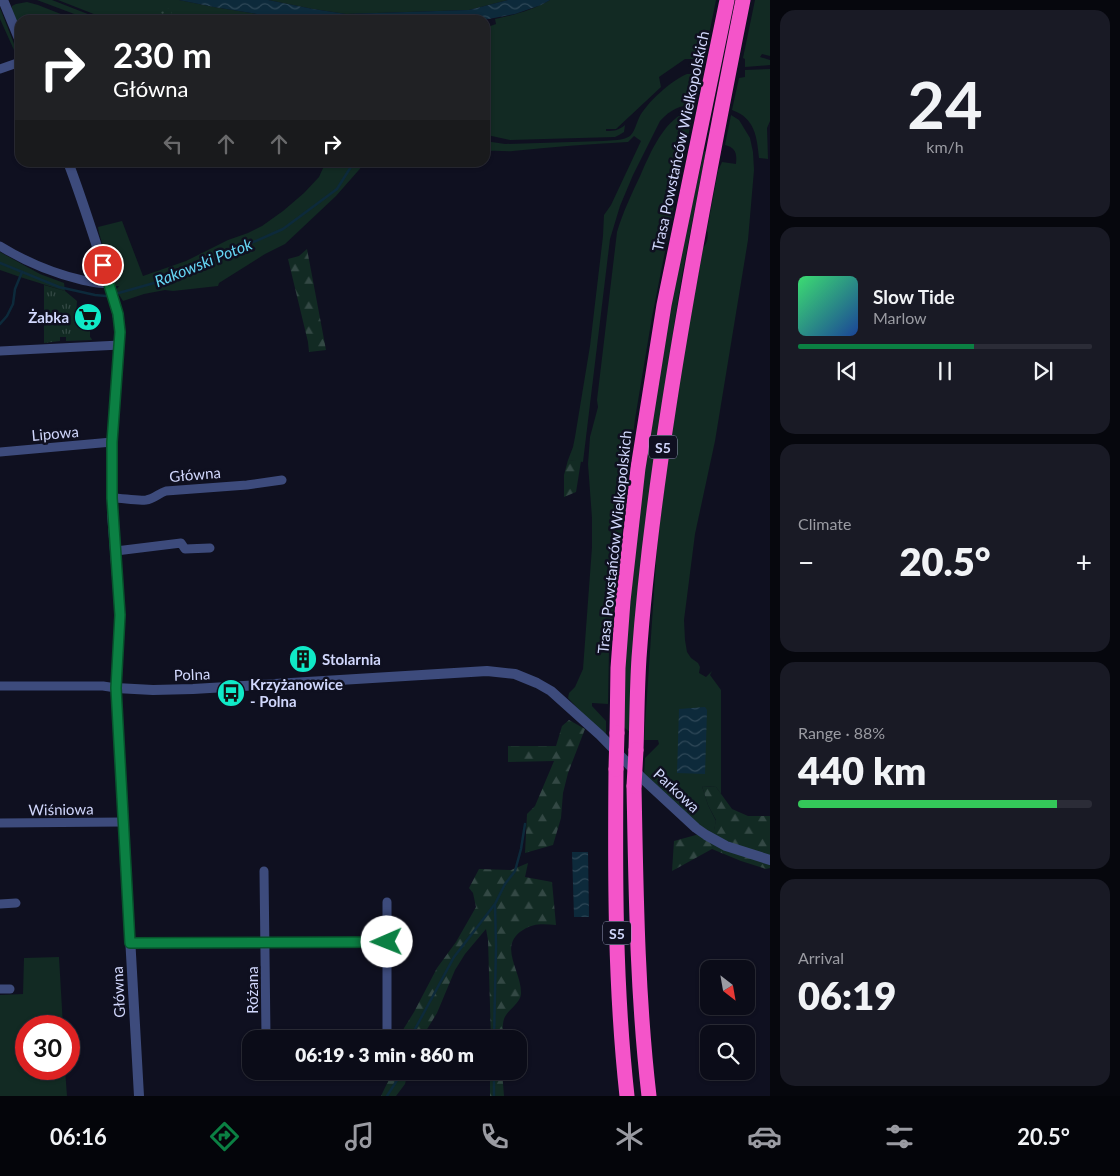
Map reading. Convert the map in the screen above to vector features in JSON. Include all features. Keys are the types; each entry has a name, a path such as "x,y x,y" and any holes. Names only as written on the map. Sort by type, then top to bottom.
{"highway":[{"name":"Trasa Powstańców Wielkopolskich","path":"627,1096 618,967 615,884 618,668 623,601 638,468 664,305 727,0"},
{"name":"S5","path":"649,1096 639,972 636,887 634,786 639,659 659,475 684,310 743,0"}],"street":[{"path":"3,0 15,28"},
{"path":"0,69 15,64"},
{"name":"Główna","path":"70,167 119,321 120,345 112,442 112,498 120,615 116,688 139,1096"},
{"path":"0,246 30,263 64,276 109,286"},
{"path":"0,351 120,345"},
{"name":"Lipowa","path":"0,452 112,442"},
{"name":"Główna","path":"112,498 147,500 166,491 247,485 282,480"},
{"path":"116,551 181,543 185,549 210,548"},
{"name":"Polna","path":"0,686 103,686 153,690 193,690 487,671 515,674 537,683 560,698 580,717"},
{"name":"Parkowa","path":"580,717 600,734 642,778 696,828 726,846 770,860"},
{"name":"Wiśniowa","path":"0,823 123,822"},
{"name":"Różana","path":"264,871 266,1030"},
{"path":"387,902 388,1030"},
{"path":"0,904 16,904"},
{"path":"130,943 387,942"},
{"path":"0,989 10,989"}],"green space":[{"path":"37,0 52,0 90,15 77,15"},
{"path":"58,0 179,0 263,15 142,14 96,15"},
{"path":"268,0 508,0 469,10 346,14"},
{"path":"550,0 716,0 704,59 685,59 659,77 661,87 616,129 606,129 606,131 619,129 625,125 624,132 615,137 510,140 490,136 490,26 496,24 495,19 537,7"},
{"path":"755,0 770,0 770,56 762,54 760,57 770,60 770,65 745,67 745,59 743,58"},
{"path":"27,2 63,15 15,15 15,17 12,6"},
{"path":"0,8 15,46 14,50 0,19"},
{"path":"170,8 172,15 152,15"},
{"path":"770,69 770,121 767,128 768,159 759,158 756,136 750,123 740,113 732,110 739,78 745,77 745,70"},
{"path":"687,74 694,74 695,81 700,81 695,104 676,109 660,121 633,175 620,206 610,239 583,462 568,460 575,437 590,346 604,215 611,205 641,141 634,136 628,142 513,151 490,151 490,142 505,144 624,139 632,134 642,112 653,99"},
{"path":"693,112 688,137 678,141 672,149 686,154 652,317 635,419 609,651 608,704 592,703 592,706 606,721 606,736 568,698 583,669 592,547 588,464 590,437 598,407 597,400 617,232 631,195 659,137 677,117"},
{"path":"731,115 739,120 750,138 753,152 754,170 748,240 715,441 695,534 684,620 687,652 698,663 700,667 699,673 706,677 712,671 710,675 721,690 721,794 716,787 702,786 716,821 714,831 709,832 700,826 644,774 645,758 659,744 658,740 644,740 657,547 674,406 703,248 708,235 707,230 718,171 722,162 736,164 735,152 732,148 725,145"},
{"path":"706,151 674,325 631,733 621,725 633,550 646,443 676,274 704,152"},
{"path":"324,167 361,167 336,196 285,244 265,254 219,283 218,286 173,291 165,290 123,301 116,290 119,286 115,286 98,227 122,221 143,276 186,261 228,240 262,226 304,193 319,177"},
{"path":"307,249 326,350 309,352 288,259 299,256"},
{"path":"0,252 40,274 64,283 65,291 0,270"},
{"path":"44,285 65,291 77,301 76,314 82,314 82,324 92,325 90,337 92,340 66,341 66,337 60,337 60,341 44,343"},
{"path":"568,460 581,461 576,492 564,497 564,475"},
{"path":"569,720 585,729 568,773 563,793 561,818 553,845 525,853 527,814 535,806 554,761 508,762 508,746 556,746 562,726"},
{"path":"702,786 716,787 732,809 748,816 770,816 770,868 766,869 741,861 712,849 672,871 674,841 714,830 716,820 708,805"},
{"path":"528,863 525,877 552,882 556,925 539,924 531,926 515,936 511,951 521,994 504,1019 503,1030 491,1030 486,929 465,954 455,970 437,1013 427,1030 403,1030 437,968 456,942 476,907 473,893 469,888 479,869 511,870"},
{"path":"59,957 62,1015 15,1015 15,1080 66,1080 67,1096 0,1096 0,995 23,994 24,958"},
{"path":"389,1080 406,1080 396,1096 381,1096"},
{"path":"490,1080 503,1080 504,1096 490,1096"}],"water":[{"path":"179,0 268,0 346,14 469,10 508,0 550,0 515,14 490,19 490,15 263,15"},
{"path":"705,707 707,710 705,774 677,773 679,709"},
{"path":"572,852 588,852 589,917 574,917"}],"waterway":[{"name":"Rakowski Potok","path":"115,294 172,278 283,229 337,189 351,167"},
{"name":"Rakowski Potok","path":"0,263 59,287 95,295 110,295"},
{"path":"0,324 7,316 13,304 15,289 22,272"},
{"path":"415,1030 454,957 495,904 505,884 515,871 525,824"},
{"path":"494,1030 495,905"},
{"path":"387,1096 397,1080"},
{"path":"494,1080 494,1096"}],"place":[{"name":"Żabka","path":"88,317"},
{"name":"Stolarnia","path":"303,659"},
{"name":"Krzyżanowice - Polna","path":"231,693"}],"route":[{"path":"103,265 118,314 120,332 112,442 112,512 119,587 120,615 116,688 130,943 387,942"}]}
